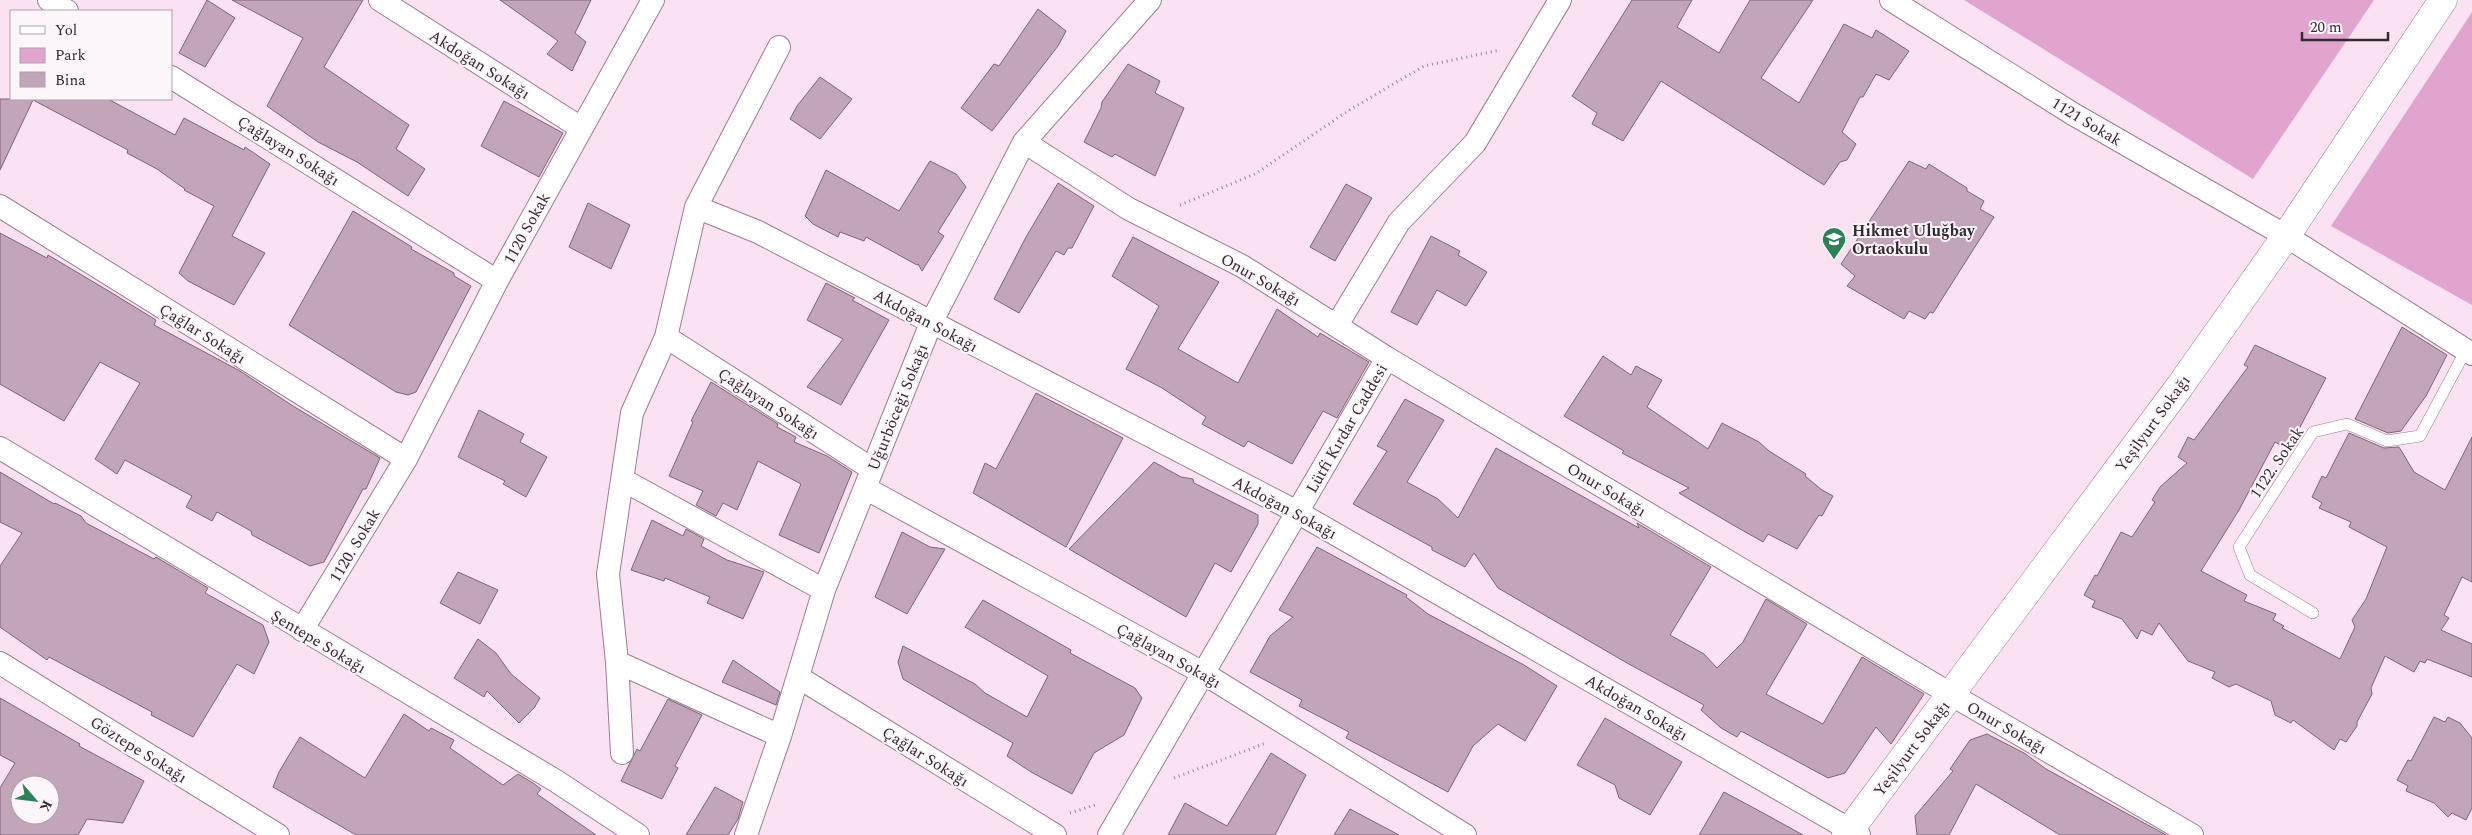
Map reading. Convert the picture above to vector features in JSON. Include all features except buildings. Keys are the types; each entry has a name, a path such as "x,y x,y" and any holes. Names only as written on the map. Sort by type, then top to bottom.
{"main road":[{"name":"Yeşilyurt Sokağı","path":"1852,833 2180,386 2286,236 2443,0"}],"street":[{"path":"49,0 65,10"},
{"name":"Akdoğan Sokağı","path":"380,0 581,128"},
{"name":"1120 Sokak","path":"406,460 497,281 653,0"},
{"name":"Uğurböceği Sokağı","path":"746,835 780,736 824,590 931,323 1024,142 1150,0"},
{"path":"1337,325 1399,222 1475,143 1560,0"},
{"name":"1121 Sokak","path":"1891,0 2073,114 2286,236 2469,352"},
{"path":"622,753 617,662 608,574 632,413 666,337 696,207 779,47"},
{"name":"Çağlayan Sokağı","path":"172,77 497,281"},
{"name":"Onur Sokağı","path":"1024,142 1147,218 1242,266 1387,358 1952,695 2192,835"},
{"name":"Çağlar Sokağı","path":"0,206 406,460"},
{"name":"Akdoğan Sokağı","path":"696,207 758,232 1297,512 1852,833"},
{"name":"Çağlayan Sokağı","path":"666,337 868,478 1203,673 1465,835"},
{"name":"Lütfi Kırdar Caddesi","path":"1109,835 1387,358"},
{"name":"Şentepe Sokağı","path":"0,448 556,781 638,835"},
{"name":"1120. Sokak","path":"302,630 406,460"},
{"path":"623,480 824,590"},
{"path":"617,662 780,736"},
{"name":"Göztepe Sokağı","path":"0,663 278,835"},
{"name":"Çağlar Sokağı","path":"798,677 1055,835"}],"lane":[{"name":"1122. Sokak","path":"2313,613 2250,575 2239,546 2313,432 2348,424 2387,441 2420,436 2469,352"}],"path":[{"path":"1147,218 1255,174 1351,109 1424,66 1534,42"}],"green space":[{"path":"1964,0 2374,0 2253,179"},
{"path":"2472,12 2472,305 2331,226"}],"place":[{"name":"Hikmet Uluğbay Ortaokulu","path":"1834,260"}]}
